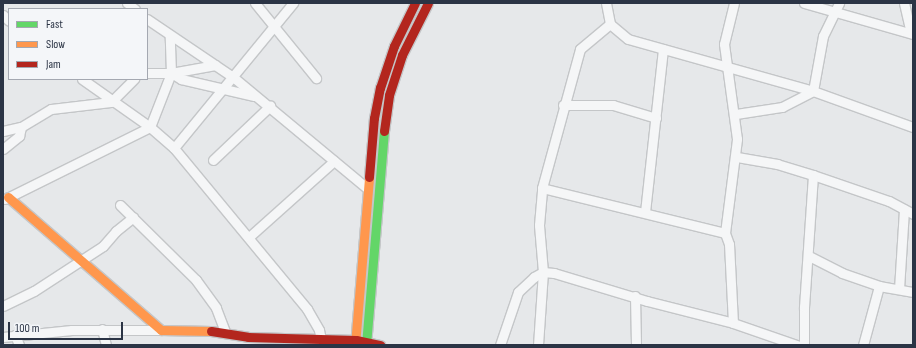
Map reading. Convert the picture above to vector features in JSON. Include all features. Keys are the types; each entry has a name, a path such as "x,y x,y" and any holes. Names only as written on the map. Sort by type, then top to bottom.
{"main road":[{"path":"355,343 370,152 380,88 394,46 415,3"},
{"path":"366,344 380,160 389,95 402,55 428,3"},
{"path":"6,199 81,260 161,330 225,332 248,337 380,345"}],"street":[{"path":"255,3 316,78"},
{"path":"174,148 233,76 276,27 293,3"},
{"path":"606,3 610,24 628,39 813,91 913,127"},
{"path":"733,323 729,244 724,233 737,157 736,114 724,44 734,3"},
{"path":"804,3 837,7 912,33"},
{"path":"904,3 912,33"},
{"path":"813,91 823,36 837,7"},
{"path":"148,20 233,76 368,189"},
{"path":"538,345 543,272 539,225 542,188 563,104 580,49 610,24"},
{"path":"6,199 150,127 171,73 170,35"},
{"path":"645,212 663,49"},
{"path":"148,73 171,73 215,65"},
{"path":"171,73 181,79 257,97"},
{"path":"83,80 111,102 150,127 174,148 307,309 322,342"},
{"path":"3,132 21,126 52,109 111,102 133,80"},
{"path":"736,114 782,108 813,91"},
{"path":"563,104 613,105 656,118"},
{"path":"213,160 270,106"},
{"path":"3,149 19,136 21,126"},
{"path":"737,157 777,164 813,175 889,201 913,214"},
{"path":"249,237 334,161"},
{"path":"804,345 804,307 809,256 813,175"},
{"path":"542,188 645,212 724,233"},
{"path":"120,205 196,280 216,308 225,332"},
{"path":"899,289 904,209"},
{"path":"3,306 34,291 103,246 116,231 133,217"},
{"path":"809,256 842,273 879,286 913,292"},
{"path":"500,345 518,292 534,277 543,272 554,273 733,323 797,345"},
{"path":"863,345 879,286"},
{"path":"635,296 636,345"},
{"path":"102,329 106,345"},
{"path":"3,337 102,329 161,330"},
{"path":"15,335 19,345"}],"traffic: fast":[{"path":"366,345 384,131"}],"traffic: slow":[{"path":"355,345 369,177"},
{"path":"8,197 161,330 211,331"}],"traffic: jam":[{"path":"369,177 374,118 380,88 394,46 415,3"},
{"path":"384,131 389,95 402,55 428,3"},
{"path":"211,331 248,337 356,340 380,345"}]}
